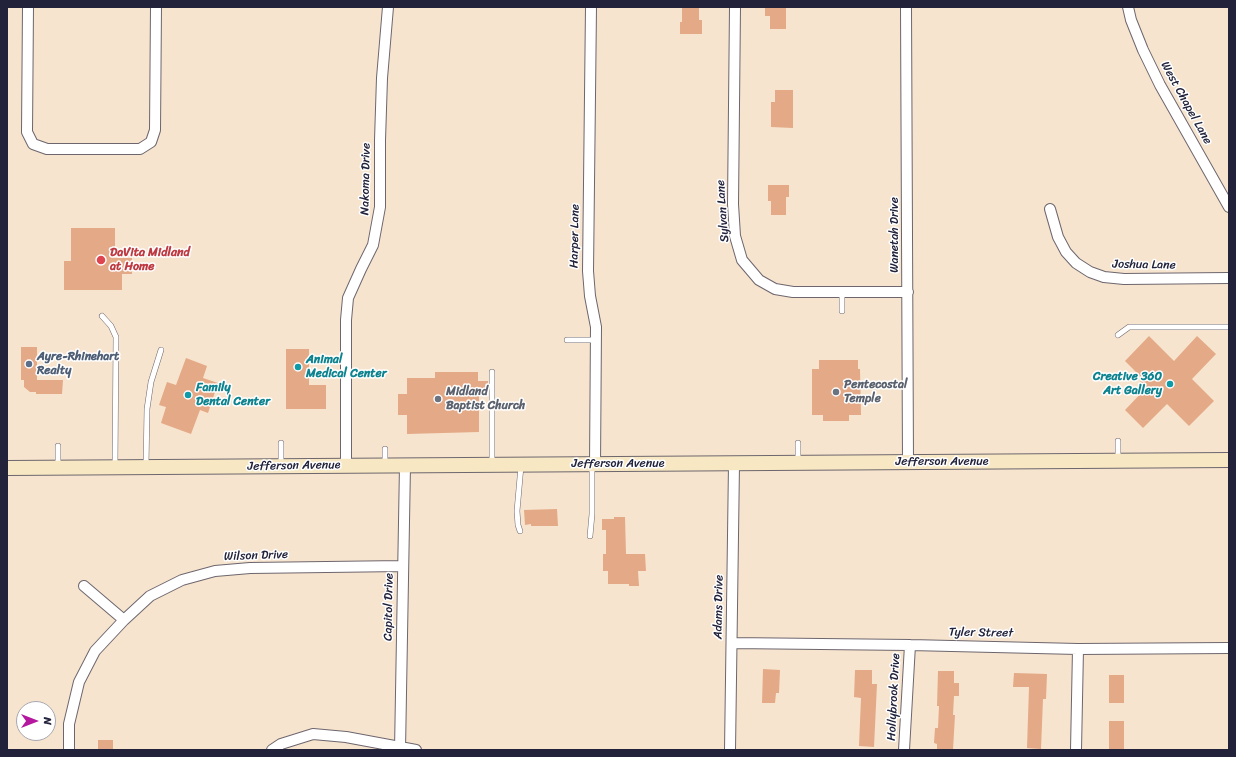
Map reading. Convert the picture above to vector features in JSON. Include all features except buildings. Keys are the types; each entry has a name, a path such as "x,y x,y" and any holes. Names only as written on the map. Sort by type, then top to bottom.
{"street":[{"path":"28,7 27,132 33,144 47,149 140,149 151,142 155,130 156,7"},
{"name":"Nakoma Drive","path":"346,466 346,320 348,298 373,245 380,207 382,78 388,7"},
{"name":"Harper Lane","path":"591,7 588,271 590,296 596,327 593,465"},
{"name":"Sylvan Lane","path":"735,7 733,204 735,236 742,260 759,280 775,289 793,292 908,292"},
{"name":"Wanetah Drive","path":"906,7 908,462"},
{"name":"West Chapel Lane","path":"1128,7 1131,20 1143,50 1160,85 1229,208"},
{"name":"Joshua Lane","path":"1050,209 1058,237 1066,252 1076,263 1090,272 1104,277 1124,279 1229,278"},
{"name":"Jefferson Avenue","path":"7,468 1118,462 1229,460"},
{"name":"Adams Drive","path":"730,750 734,464"},
{"name":"Capitol Drive","path":"400,748 405,465"},
{"name":"Wilson Drive","path":"69,750 69,724 79,682 95,651 124,620 150,596 182,580 215,571 250,568 403,566"},
{"path":"84,586 124,620"},
{"name":"Tyler Street","path":"732,643 1078,649 1229,648"},
{"name":"Hollybrook Drive","path":"904,750 910,645"},
{"path":"1076,750 1078,649"},
{"path":"272,750 281,744 313,734 346,737 416,750"}],"lane":[{"path":"842,292 842,311"},
{"path":"102,316 111,326 116,337 115,468"},
{"path":"1118,335 1129,328 1229,328"},
{"path":"567,340 596,340"},
{"path":"146,467 147,409 151,382 161,350"},
{"path":"492,465 493,374"},
{"path":"1118,441 1118,462"},
{"path":"281,444 281,466"},
{"path":"798,444 798,463"},
{"path":"58,446 58,468"},
{"path":"385,449 385,465"},
{"path":"520,531 517,511 521,465"},
{"path":"590,536 593,465"}],"place":[{"name":"DaVita Midland at Home","path":"101,260"},
{"name":"Ayre-Rhinehart Realty","path":"29,364"},
{"name":"Animal Medical Center","path":"298,367"},
{"name":"Creative 360 Art Gallery","path":"1170,384"},
{"name":"Pentecostal Temple","path":"836,392"},
{"name":"Family Dental Center","path":"188,395"},
{"name":"Midland Baptist Church","path":"438,399"}]}
